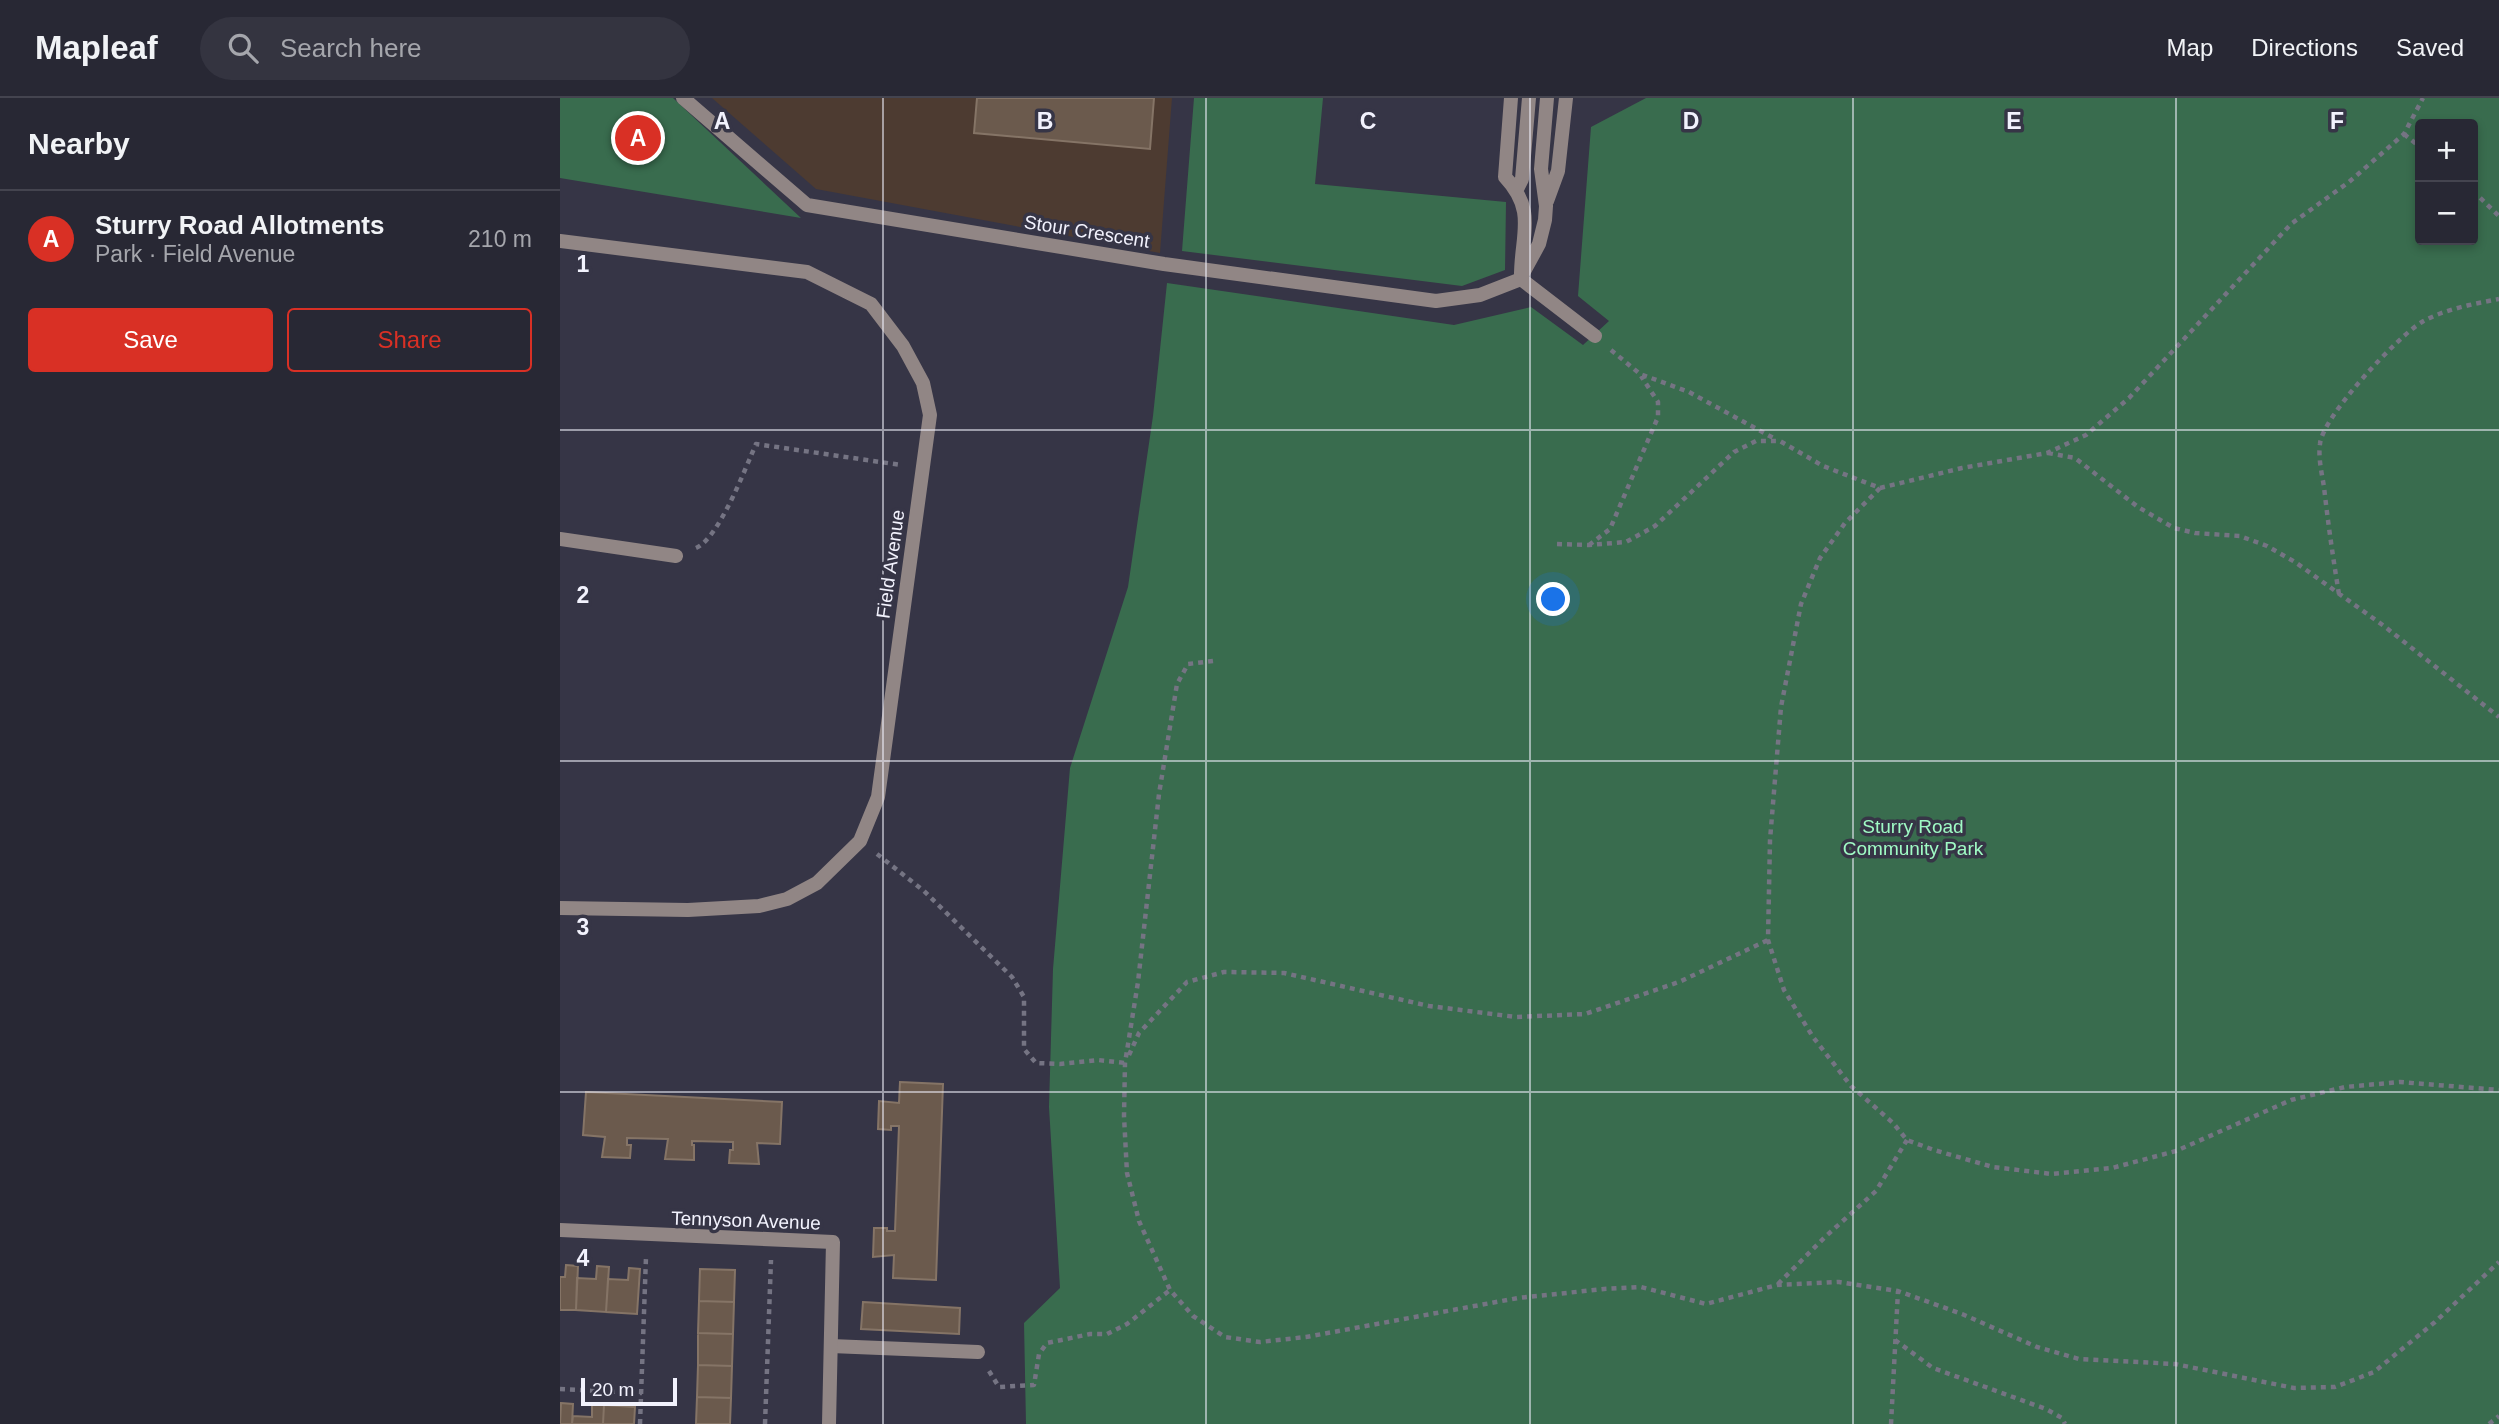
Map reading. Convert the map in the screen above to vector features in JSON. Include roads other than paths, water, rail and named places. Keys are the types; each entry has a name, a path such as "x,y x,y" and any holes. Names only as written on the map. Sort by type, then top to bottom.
{"street":[{"name":"Stour Crescent","path":"683,98 807,205 1164,264 1436,301 1480,295 1521,279"},
{"path":"1511,98 1505,177 1517,190 1524,204 1526,231 1520,253 1521,279"},
{"path":"1517,190 1522,179 1529,98"},
{"path":"1546,206 1541,169 1547,98"},
{"path":"1521,279 1539,244 1546,206 1558,171 1566,98"},
{"name":"Field Avenue","path":"560,241 807,272 871,304 903,346 923,383 930,415 878,797 860,841 817,883 788,899 759,906 688,910 560,908"},
{"path":"1521,279 1595,336"},
{"path":"560,539 676,556"},
{"name":"Tennyson Avenue","path":"560,1230 834,1242 829,1424"},
{"path":"831,1346 978,1352"}],"place":[{"name":"Sturry Road Allotments","path":"638,138"}],"park label":[{"name":"Sturry Road Community Park","path":"1913,837"}]}
